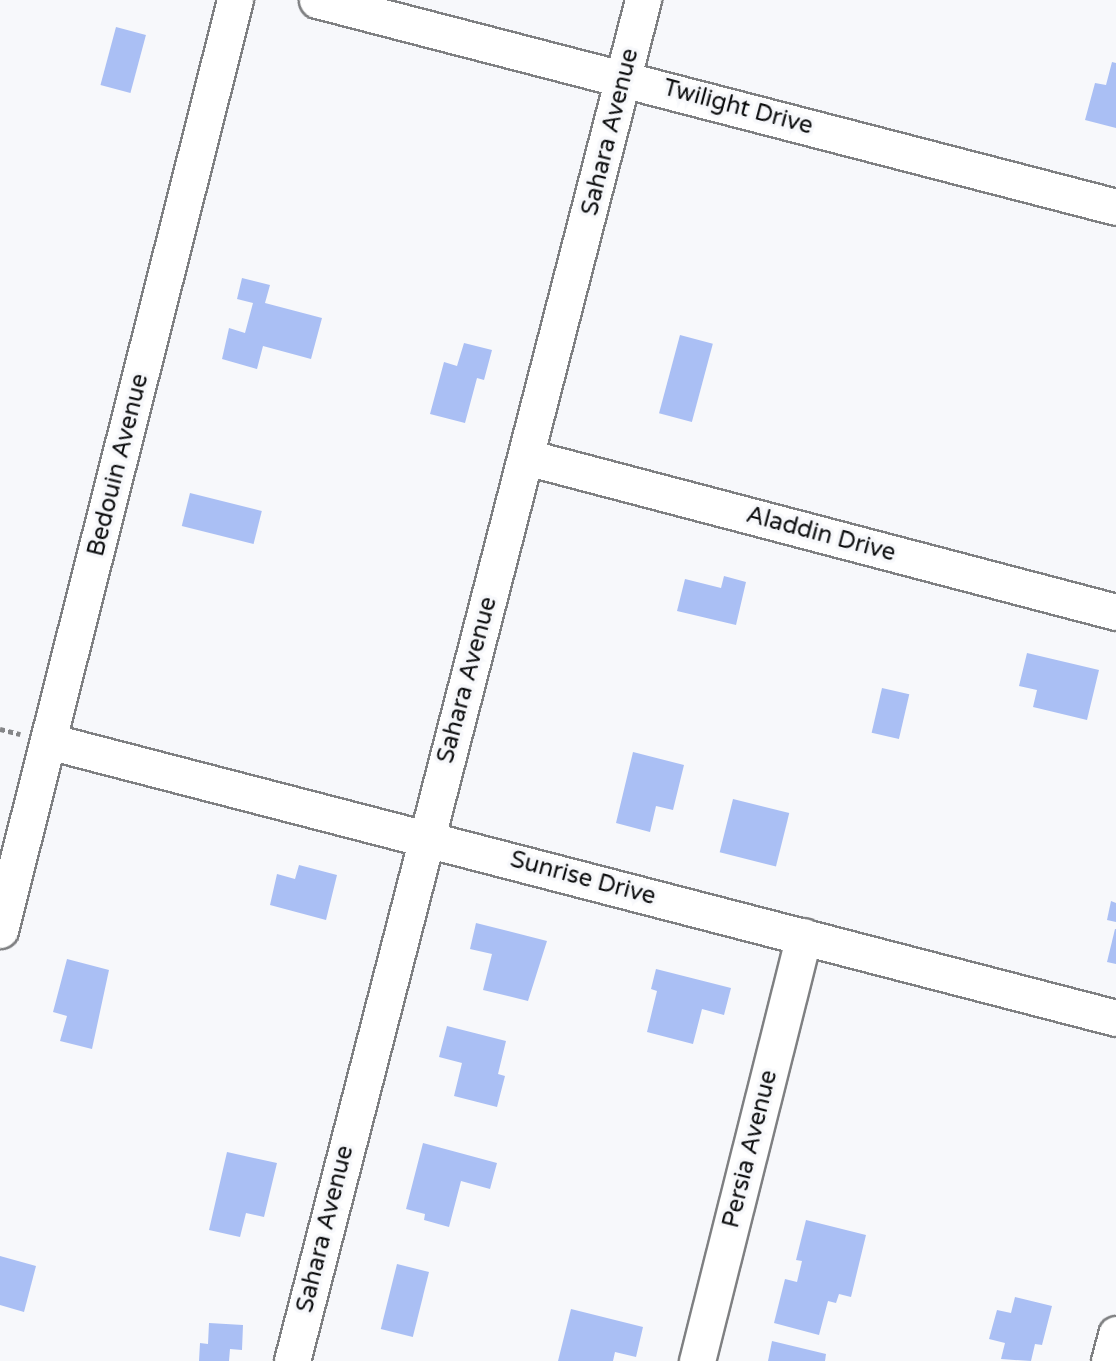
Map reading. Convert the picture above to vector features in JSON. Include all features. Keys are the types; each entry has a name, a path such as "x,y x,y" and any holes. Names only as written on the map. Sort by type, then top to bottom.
{"street":[{"name":"Bedouin Avenue","path":"0,930 235,0"},
{"name":"Twilight Drive","path":"317,0 624,76 1116,207"},
{"name":"Sahara Avenue","path":"292,1361 425,836 643,0"},
{"name":"Aladdin Drive","path":"526,457 1116,612"},
{"name":"Sunrise Drive","path":"48,741 425,836 1116,1018"},
{"name":"Persia Avenue","path":"696,1361 804,936"},
{"path":"1109,1361 1116,1334"}],"building":[{"path":"116,27 146,35 130,93 100,85"},
{"path":"1112,62 1116,63 1116,128 1085,120 1095,83 1106,85"},
{"path":"242,278 270,285 265,303 322,318 311,359 263,346 257,369 222,359 229,328 245,333 253,303 237,299"},
{"path":"680,335 713,344 692,422 659,413"},
{"path":"464,343 492,350 484,380 477,378 465,423 430,414 444,362 457,366"},
{"path":"190,493 262,511 254,544 182,526"},
{"path":"724,576 746,582 736,625 677,611 685,579 721,588"},
{"path":"1027,653 1099,670 1087,720 1033,707 1037,690 1019,686"},
{"path":"882,688 909,694 899,739 872,733"},
{"path":"633,752 684,765 673,810 656,806 650,832 616,823"},
{"path":"733,799 789,813 776,866 720,852"},
{"path":"299,865 337,875 326,920 270,905 277,874 295,879"},
{"path":"1111,901 1116,903 1116,922 1107,920"},
{"path":"476,923 547,941 528,1001 483,990 492,954 470,949"},
{"path":"1116,929 1116,964 1107,962"},
{"path":"67,959 109,970 92,1049 60,1041 67,1016 53,1012"},
{"path":"656,969 731,988 724,1015 702,1009 693,1044 647,1032 657,991 651,989"},
{"path":"447,1026 506,1041 498,1074 505,1076 497,1107 454,1096 462,1063 439,1057"},
{"path":"423,1143 497,1163 490,1189 461,1181 449,1227 424,1220 425,1214 406,1209"},
{"path":"227,1152 277,1163 264,1217 246,1213 240,1237 209,1230"},
{"path":"806,1220 866,1235 851,1297 839,1294 836,1303 828,1301 819,1335 774,1323 785,1279 797,1282 802,1261 796,1260"},
{"path":"0,1256 36,1266 24,1312 0,1305"},
{"path":"397,1264 429,1272 413,1337 381,1329"},
{"path":"1015,1297 1052,1306 1042,1345 1035,1344 1031,1361 1001,1359 1005,1343 989,1339 997,1310 1011,1313"},
{"path":"571,1309 643,1327 636,1357 615,1352 613,1361 558,1361"},
{"path":"209,1323 243,1325 242,1350 230,1349 229,1361 199,1361 200,1343 208,1344"},
{"path":"772,1341 826,1354 825,1361 768,1361"}]}
